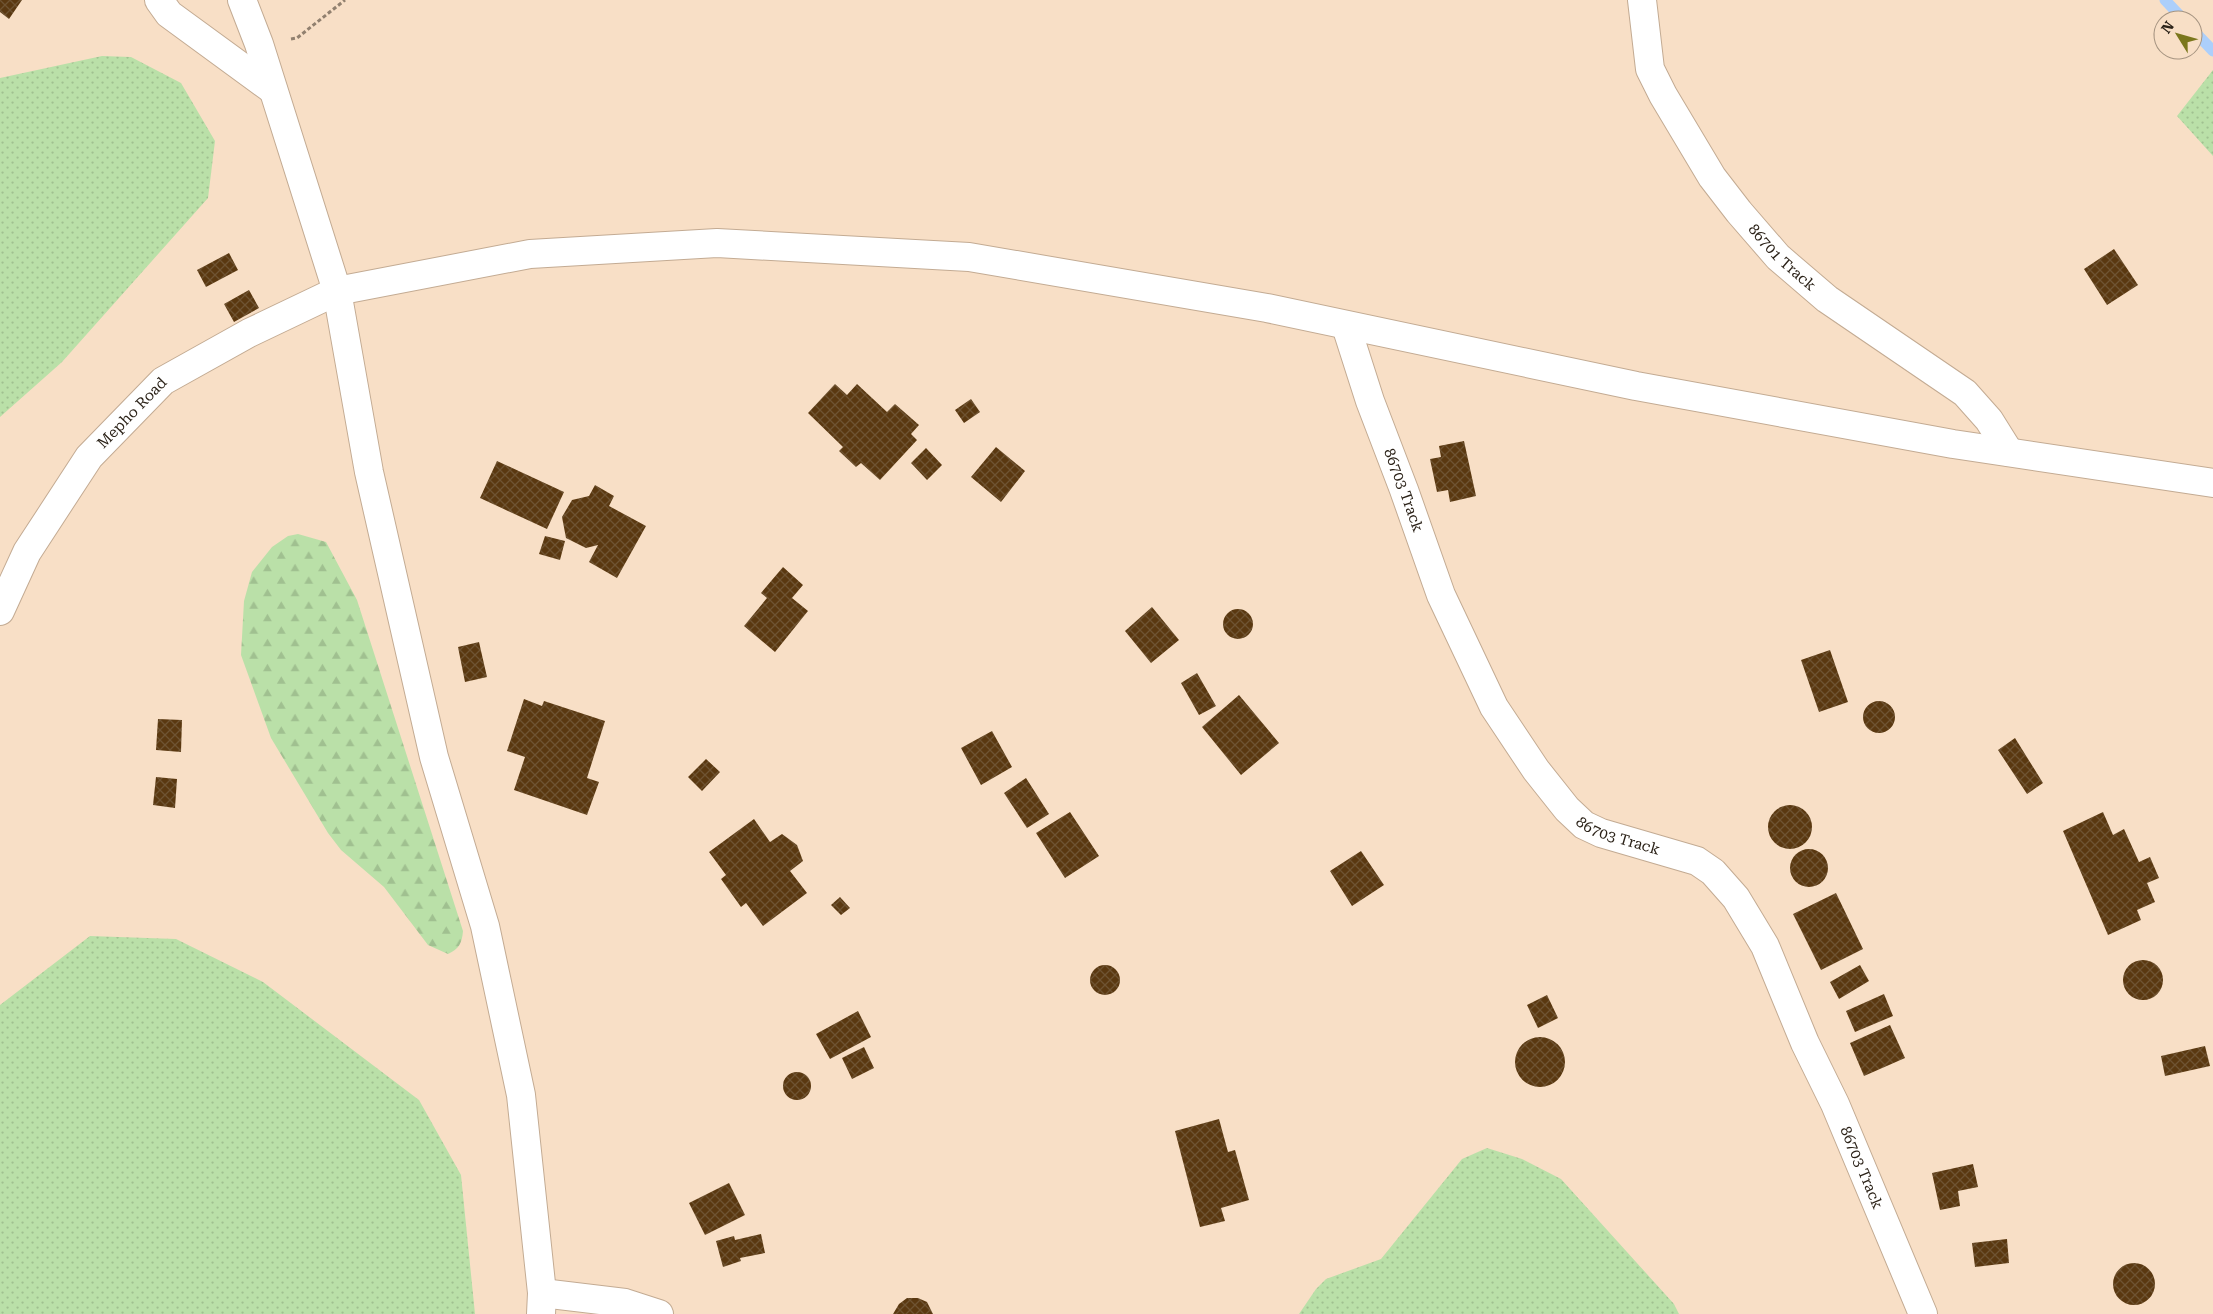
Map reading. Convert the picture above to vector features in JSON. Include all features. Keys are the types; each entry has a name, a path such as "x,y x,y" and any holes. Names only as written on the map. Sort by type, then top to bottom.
{"street":[{"path":"159,0 169,14 272,90"},
{"path":"242,0 259,44 337,291 373,491 434,757 485,926 521,1094 541,1304 626,1303 659,1314"},
{"name":"86701 Track","path":"1642,0 1650,69 1663,96 1712,177 1739,212 1778,257 1827,300 1965,393 1989,420 2008,452"},
{"name":"Mepho Road","path":"0,610 27,552 89,457 163,381 249,334 337,291 530,254 717,243 969,257 1267,308 1636,386 2008,452 2213,483"},
{"name":"86703 Track","path":"1346,326 1370,401 1441,595 1494,707 1542,778 1567,809 1584,825 1601,833 1698,861 1713,872 1736,898 1765,946 1805,1043 1835,1104 1923,1314"}],"path":[{"path":"259,44 297,38 345,0"}],"green space":[{"path":"102,56 131,57 181,83 215,141 208,198 62,362 0,417 0,78"},
{"path":"2213,70 2213,156 2177,116"},
{"path":"298,534 326,542 357,600 463,931 459,945 448,954 428,945 384,887 341,850 328,833 271,738 241,655 244,601 252,572 272,547 288,536"},
{"path":"90,936 176,939 263,982 419,1100 461,1175 475,1314 0,1314 0,1005"},
{"path":"1487,1148 1522,1159 1561,1179 1674,1304 1679,1314 1299,1314 1316,1289 1326,1279 1381,1259 1462,1159"}],"building":[{"path":"0,0 22,0 9,19 0,12"},
{"path":"2114,249 2138,285 2107,305 2084,269"},
{"path":"229,253 238,270 206,287 197,270"},
{"path":"249,290 259,308 234,322 224,304"},
{"path":"835,384 847,395 857,384 887,412 895,404 919,425 911,434 917,440 880,480 861,463 856,467 839,451 843,447 808,413"},
{"path":"971,399 980,412 964,423 955,410"},
{"path":"1464,441 1476,496 1450,502 1448,490 1437,492 1430,459 1441,457 1439,446"},
{"path":"996,447 1025,471 1001,502 971,477"},
{"path":"926,448 942,465 927,480 911,463"},
{"path":"497,461 564,492 547,529 480,498"},
{"path":"595,485 614,496 609,506 646,526 617,578 589,562 598,545 586,548 566,538 562,517 572,500 589,496"},
{"path":"545,536 565,541 560,560 539,554"},
{"path":"783,567 803,585 792,598 808,611 775,652 744,626 767,598 761,593"},
{"path":"1152,607 1179,640 1151,663 1125,631"},
{"path":"1238,609 1249,613 1253,624 1249,635 1238,639 1227,635 1223,624 1227,613"},
{"path":"479,642 487,677 465,682 458,647"},
{"path":"1830,650 1848,702 1819,712 1801,660"},
{"path":"1197,673 1216,706 1199,715 1181,683"},
{"path":"1239,695 1279,743 1241,775 1202,727"},
{"path":"524,699 542,706 544,701 605,721 587,778 599,782 587,815 514,790 525,757 507,751"},
{"path":"1879,701 1885,702 1890,706 1894,711 1894,723 1890,728 1885,732 1879,733 1873,732 1868,728 1864,723 1863,717 1864,711 1868,706 1873,702"},
{"path":"158,719 182,720 181,752 156,750"},
{"path":"992,731 1012,767 981,785 961,748"},
{"path":"2015,738 2043,783 2027,794 1998,750"},
{"path":"706,759 720,772 702,791 688,777"},
{"path":"156,777 177,779 175,808 153,805"},
{"path":"1026,778 1049,814 1027,828 1004,793"},
{"path":"1786,805 1794,805 1806,811 1812,827 1806,843 1794,849 1786,849 1774,843 1768,831 1768,823 1774,811"},
{"path":"1070,812 1099,856 1065,878 1036,833"},
{"path":"2103,812 2113,835 2124,829 2139,862 2150,857 2159,878 2147,883 2155,902 2137,910 2141,920 2108,935 2063,831"},
{"path":"754,819 770,842 782,834 797,845 803,861 790,871 807,893 763,926 746,903 741,907 721,879 726,875 709,852"},
{"path":"1809,849 1822,855 1828,868 1822,881 1809,887 1796,881 1790,868 1796,855"},
{"path":"1361,851 1384,885 1352,906 1330,871"},
{"path":"1836,893 1863,949 1821,970 1793,914"},
{"path":"840,897 850,908 841,915 831,905"},
{"path":"2139,960 2147,960 2154,963 2160,969 2163,980 2160,991 2154,997 2147,1000 2139,1000 2132,997 2126,991 2123,984 2123,976 2126,969 2132,963"},
{"path":"1105,965 1116,969 1120,980 1116,991 1105,995 1094,991 1090,980 1094,969"},
{"path":"1860,965 1869,981 1839,999 1830,982"},
{"path":"1884,994 1893,1016 1855,1032 1846,1011"},
{"path":"1547,995 1558,1018 1538,1028 1527,1005"},
{"path":"858,1011 871,1037 830,1059 816,1034"},
{"path":"1890,1025 1905,1058 1864,1076 1850,1043"},
{"path":"1535,1037 1545,1037 1558,1044 1565,1057 1565,1067 1558,1080 1545,1087 1535,1087 1526,1083 1519,1076 1515,1067 1515,1057 1519,1048 1526,1041"},
{"path":"2205,1046 2210,1066 2165,1076 2161,1056"},
{"path":"864,1047 874,1068 852,1079 842,1058"},
{"path":"797,1072 807,1076 811,1086 807,1096 797,1100 787,1096 783,1086 787,1076"},
{"path":"1219,1119 1228,1152 1235,1150 1249,1200 1221,1208 1225,1221 1200,1227 1175,1131"},
{"path":"1973,1164 1978,1187 1958,1191 1960,1206 1940,1210 1932,1173"},
{"path":"729,1183 745,1215 705,1235 689,1203"},
{"path":"761,1234 765,1253 740,1258 741,1261 723,1267 716,1241 734,1236 735,1240"},
{"path":"2007,1239 2009,1263 1975,1267 1972,1243"},
{"path":"2138,1263 2146,1266 2152,1272 2155,1284 2152,1296 2146,1302 2130,1305 2122,1302 2116,1296 2113,1280 2116,1272 2122,1266"},
{"path":"907,1298 918,1298 927,1302 933,1314 893,1314 899,1304"}],"waterway":[{"path":"2165,0 2174,10"},
{"path":"2203,40 2213,51"}]}
